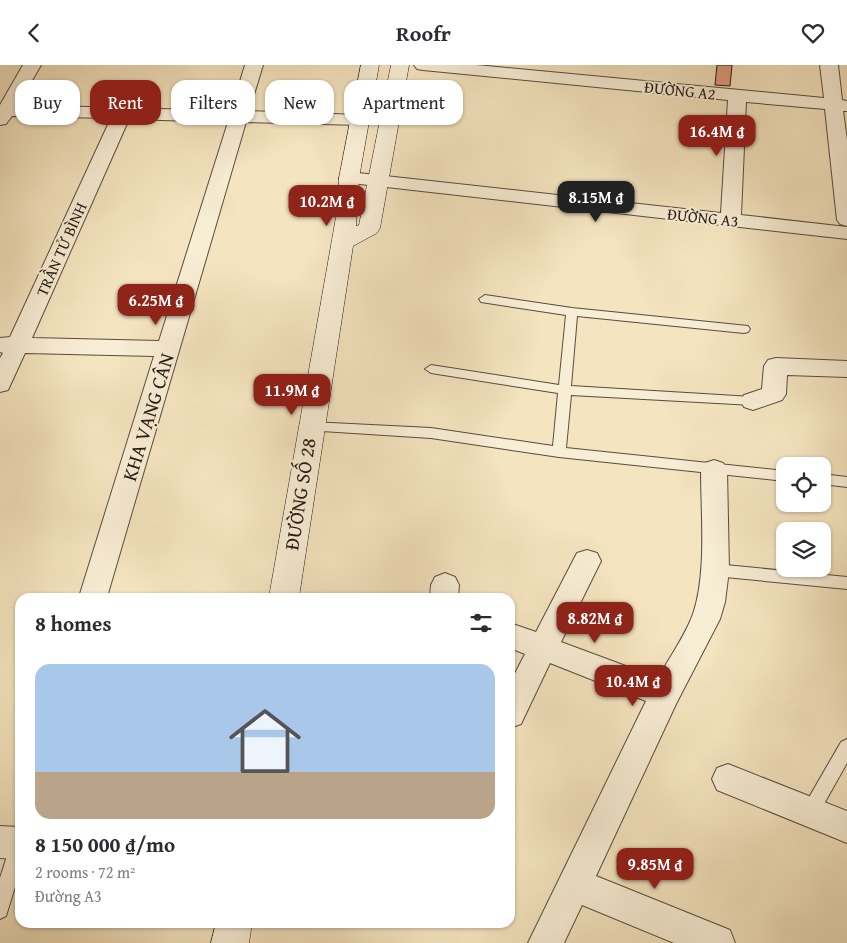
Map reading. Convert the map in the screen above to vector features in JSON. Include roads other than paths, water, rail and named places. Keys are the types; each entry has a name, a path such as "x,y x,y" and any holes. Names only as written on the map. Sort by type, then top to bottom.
{"street":[{"path":"2,114 32,65"},
{"name":"KHA VẠNG CÂN","path":"249,80 254,65"},
{"name":"ĐƯỜNG SỐ 28","path":"368,80 370,65"},
{"path":"343,243 369,228 400,65"},
{"name":"ĐƯỜNG A2","path":"423,65 841,106"},
{"path":"829,65 841,106 847,220"},
{"path":"731,221 737,96"},
{"path":"2,114 90,114"},
{"path":"255,118 344,120"},
{"name":"TRẦN TỬ BÌNH","path":"0,384 9,345 117,125"},
{"name":"KHA VẠNG CÂN","path":"94,593 236,125"},
{"name":"ĐƯỜNG SỐ 28","path":"285,593 343,243 350,178 360,125"},
{"name":"ĐƯỜNG A3","path":"350,178 847,233"},
{"path":"9,345 168,349"},
{"path":"753,401 774,394 776,367 847,369"},
{"path":"546,943 665,694 706,619 711,602 714,570 714,470"},
{"path":"515,704 587,561"},
{"path":"515,637 665,694"},
{"path":"728,779 847,827"},
{"path":"574,884 717,943"},
{"path":"230,943 233,928"}],"lane":[{"path":"485,299 572,312 744,329"},
{"path":"559,452 572,312"},
{"path":"431,369 564,389 753,401"},
{"path":"311,427 431,433 559,452 776,475"},
{"path":"831,480 847,482"},
{"path":"714,570 847,583"},
{"path":"810,813 847,747"},
{"path":"0,910 15,842"}]}
